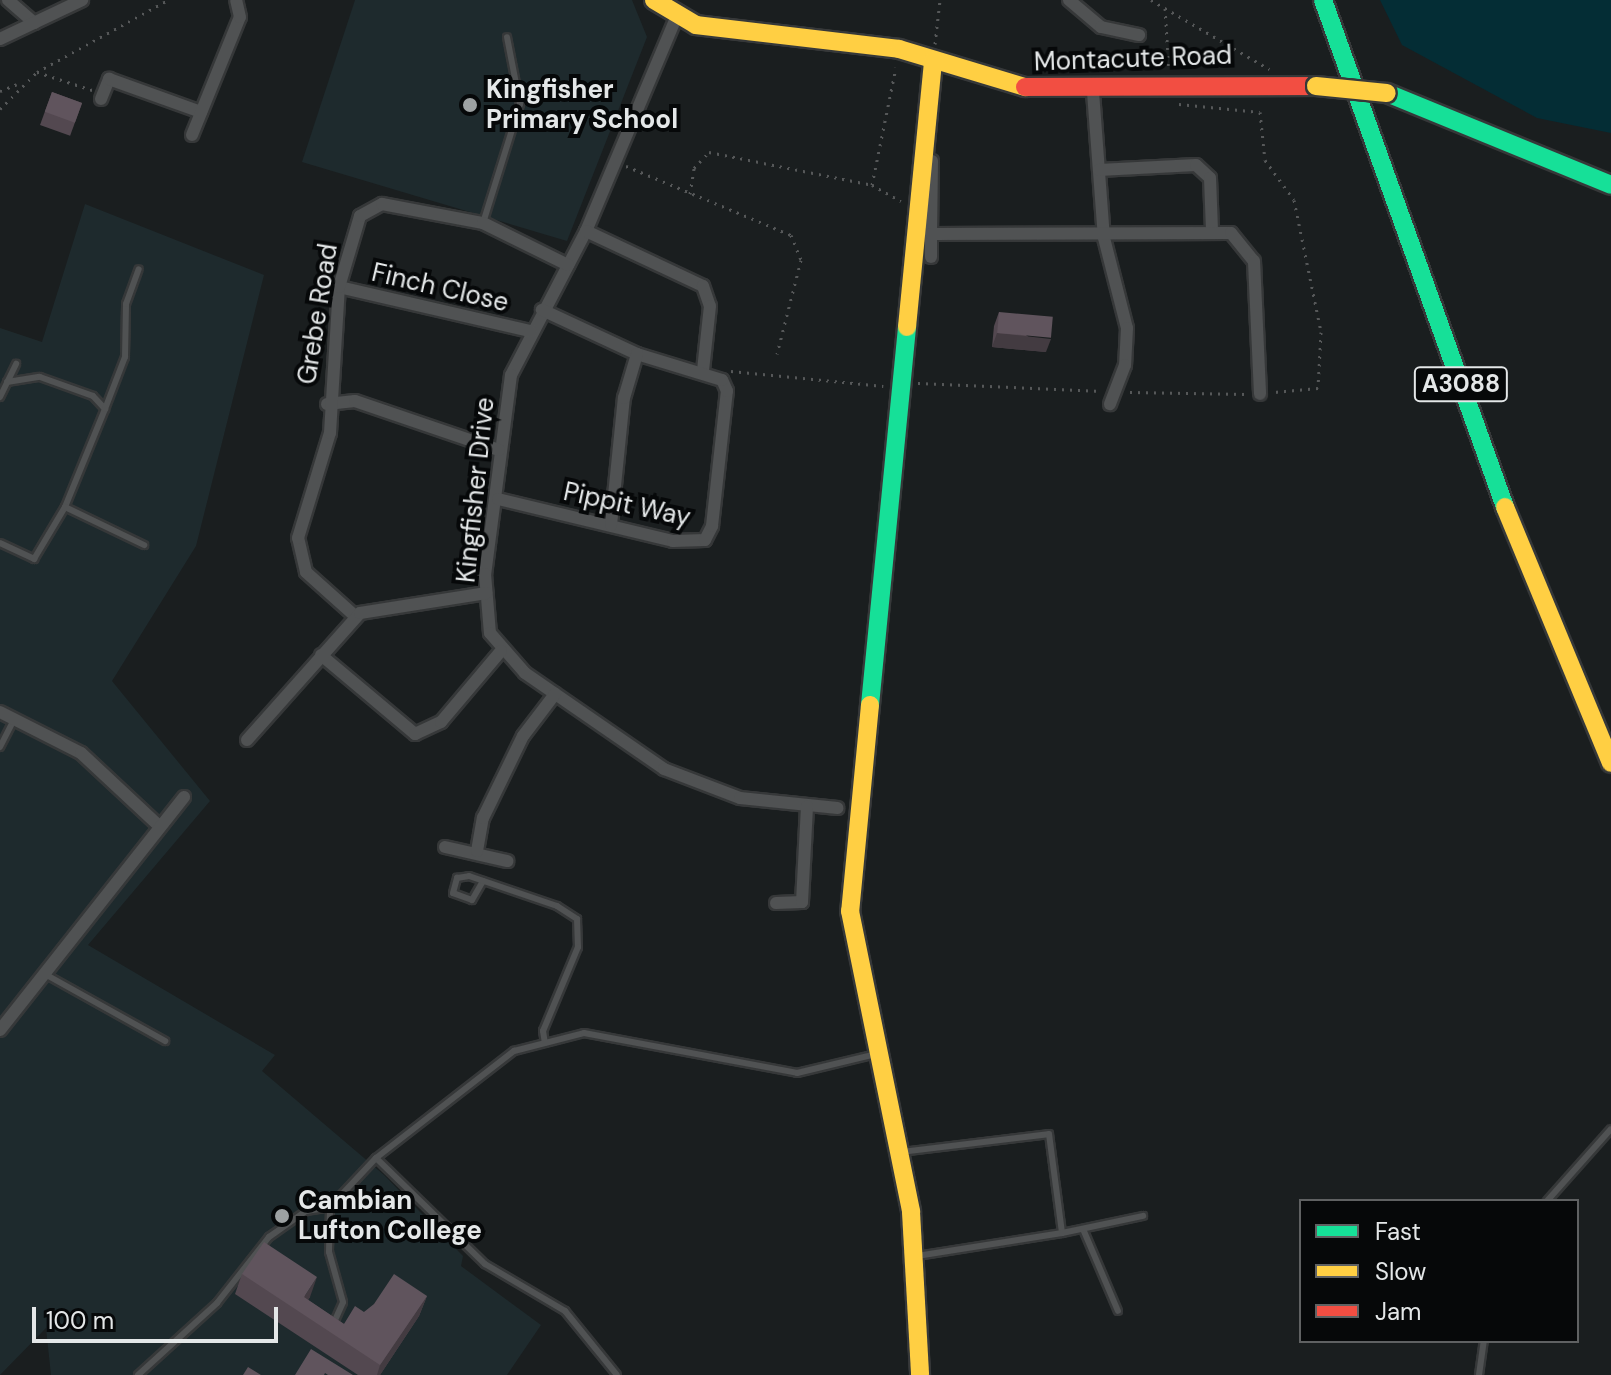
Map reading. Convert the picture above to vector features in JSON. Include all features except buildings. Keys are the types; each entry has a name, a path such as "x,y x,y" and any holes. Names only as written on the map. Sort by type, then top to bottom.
{"main road":[{"path":"654,0 676,18"},
{"name":"A3088","path":"1323,0 1492,475 1611,763"},
{"name":"Montacute Road","path":"676,18 899,49 1006,87 1093,92 1170,84 1292,83 1387,93 1611,185"},
{"path":"920,1375 913,1257 901,1152 850,911 933,60"}],"street":[{"path":"8,0 34,23"},
{"path":"0,39 82,0"},
{"path":"192,135 240,17 236,0"},
{"path":"1069,0 1101,27 1139,35"},
{"name":"Kingfisher Drive","path":"501,651 486,593 498,499 499,450 511,375 530,331 586,231 612,160 676,18"},
{"path":"102,96 109,79 201,112"},
{"path":"1093,92 1104,238 1127,328 1110,404"},
{"path":"931,257 932,156"},
{"path":"1099,170 1196,165 1210,178 1212,231"},
{"name":"Grebe Road","path":"355,616 306,572 297,548 331,424 327,404 339,287 360,216 382,204 483,223 568,265"},
{"path":"586,231 703,286 710,306 703,370"},
{"path":"931,234 1104,238 1212,231 1231,233 1251,251 1260,394"},
{"name":"Finch Close","path":"339,287 530,331"},
{"path":"542,310 637,354 716,375"},
{"path":"611,525 624,398 637,354"},
{"name":"Pippit Way","path":"498,499 673,541 705,540 727,391 716,375"},
{"name":"Grebe Road","path":"327,404 355,401 499,450"},
{"path":"247,740 355,616 486,593"},
{"path":"321,655 415,734 441,722 501,651 555,694 703,787 807,806 837,808"},
{"path":"477,851 483,818 523,736 555,694"},
{"path":"0,712 81,753 158,825"},
{"path":"0,1030 158,825 184,797"},
{"path":"776,903 802,902 807,806"},
{"path":"445,847 477,851 507,861"}],"lane":[{"path":"483,223 520,104 507,37"},
{"path":"0,543 34,559 65,507 125,357 126,304 139,269"},
{"path":"0,397 16,364"},
{"path":"7,382 40,377 93,396 105,409"},
{"path":"65,507 144,545"},
{"path":"0,747 14,719"},
{"path":"483,881 472,900 453,893 462,875 483,881 577,919 578,947 543,1031 545,1043"},
{"path":"43,973 165,1041"},
{"path":"138,1375 217,1303 269,1237 306,1211 330,1207 376,1158 514,1051 584,1033 797,1073 879,1053"},
{"path":"1549,1199 1611,1129"},
{"path":"901,1152 1049,1134 1062,1233"},
{"path":"376,1158 485,1264 565,1311 617,1375"},
{"path":"330,1207 329,1252 343,1302 336,1318"},
{"path":"913,1257 1062,1233 1143,1216"},
{"path":"1083,1229 1118,1311"},
{"path":"1479,1375 1484,1343"}],"path":[{"path":"0,91 168,0"},
{"path":"933,60 940,0"},
{"path":"1151,0 1292,83"},
{"path":"1165,8 1170,84"},
{"path":"872,185 899,49"},
{"path":"37,72 102,96"},
{"path":"0,109 17,84"},
{"path":"690,194 694,168 709,152 872,185 918,202"},
{"path":"612,160 791,235 801,260 777,354"},
{"path":"716,375 902,385 1115,391"}],"shaded area":[{"name":"Kingfisher Primary School","path":"355,0 632,0 647,37 567,241 302,162"},
{"path":"1380,0 1611,0 1611,133 1537,118 1402,45"},
{"path":"85,204 264,275 196,546 112,681 210,801 88,945 275,1055 262,1071 384,1175 463,1256 461,1266 541,1325 507,1375 51,1375 46,1328 0,1375 0,328 42,342"}],"traffic: fast":[{"path":"1323,0 1505,507"},
{"path":"1387,93 1611,185"},
{"path":"870,705 907,327"}],"traffic: slow":[{"path":"654,0 696,25 899,49 1025,87"},
{"path":"907,327 933,60"},
{"path":"1316,86 1387,93"},
{"path":"1505,507 1611,763"},
{"path":"870,705 850,911 911,1212 920,1375"}],"traffic: jam":[{"path":"1025,87 1316,86"}],"place":[{"name":"Kingfisher Primary School","path":"470,105"},
{"name":"Cambian Lufton College","path":"282,1216"}]}
